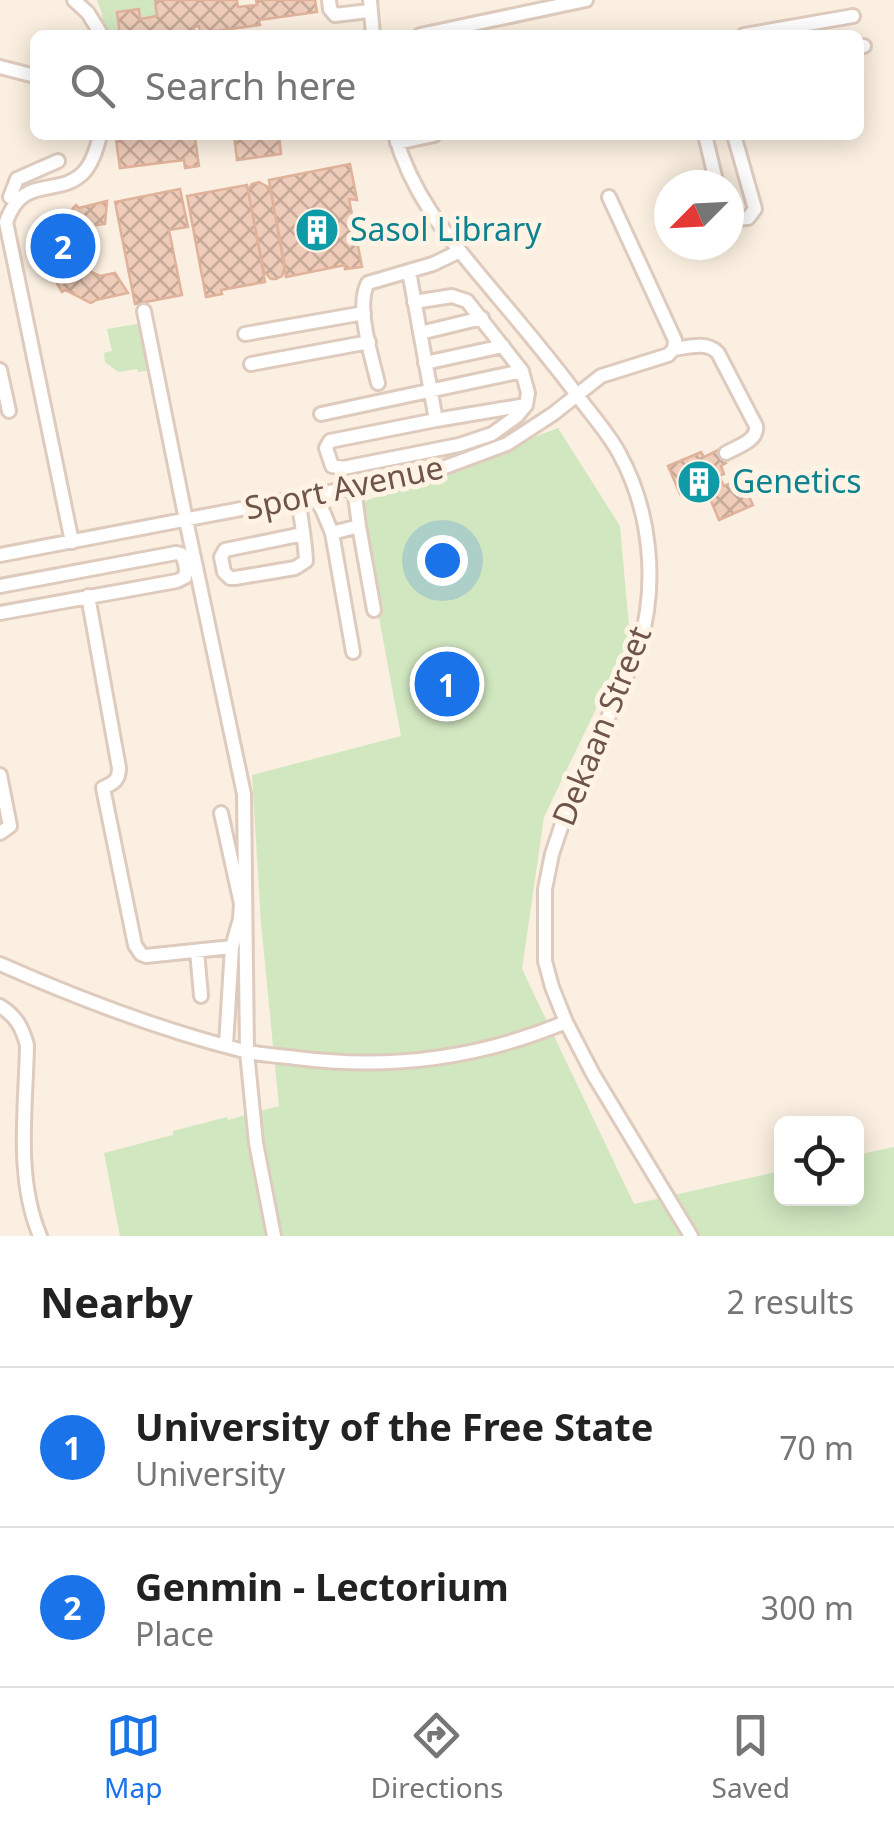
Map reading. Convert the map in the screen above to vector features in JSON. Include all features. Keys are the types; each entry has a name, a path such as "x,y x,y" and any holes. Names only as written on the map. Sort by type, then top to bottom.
{"street":[{"path":"74,0 99,30"},
{"path":"90,0 100,30"},
{"path":"328,0 336,15 369,5 372,30"},
{"path":"444,30 586,0"},
{"path":"772,30 852,16"},
{"path":"0,67 30,75"},
{"path":"11,197 77,178 91,162 98,140"},
{"name":"Dekaan Street","path":"396,140 420,198 460,252 546,353 619,453 640,504 648,550 649,599 639,647 552,854 546,889 545,962 566,1022 691,1236"},
{"path":"706,140 714,170"},
{"path":"735,140 744,170"},
{"path":"58,160 16,179 5,245 72,542"},
{"path":"744,170 755,209 744,218"},
{"path":"610,197 675,340 674,349 713,348 756,426 753,438 726,453"},
{"path":"378,383 364,313 364,288 460,252"},
{"path":"408,271 436,420"},
{"path":"414,302 459,297 466,300 522,371 528,393 526,404 518,416 492,434 342,468 332,466 326,448 330,441 526,404"},
{"path":"144,311 244,794 247,1052 256,1143 274,1236"},
{"path":"244,334 364,313"},
{"path":"420,333 482,318"},
{"path":"250,364 369,342"},
{"path":"425,363 502,346"},
{"name":"Sport Avenue","path":"0,555 429,474 506,444 601,376 660,359 674,349"},
{"path":"322,414 522,371"},
{"path":"1,377 10,411"},
{"path":"354,488 374,610"},
{"path":"313,496 332,533 353,652"},
{"path":"298,498 303,534 306,556 306,561 235,578 224,572 220,557 225,550 303,534"},
{"path":"332,533 359,526"},
{"path":"0,586 176,553 184,560 186,574 181,579 0,613"},
{"path":"100,568 104,593"},
{"path":"88,596 119,768 116,781 103,788 134,945 146,956 232,947"},
{"path":"0,775 10,826 0,834"},
{"path":"221,814 241,904 232,947 226,1045"},
{"path":"198,951 202,996"},
{"path":"0,964 69,994 247,1052 341,1064 413,1061 482,1051 566,1022"},
{"path":"0,1006 16,1018 27,1045 24,1178 40,1236"}],"green space":[{"path":"97,0 156,0 157,18 138,20 135,11 118,12 120,30 104,30"},
{"path":"141,326 153,370 118,372 105,362 104,353 112,351 107,329"},
{"path":"558,428 620,526 630,638 544,817 522,969 634,1204 774,1173 774,1206 864,1206 864,1153 894,1147 894,1236 120,1236 104,1153 173,1135 173,1131 279,1106 261,923 252,775 401,736 358,504"}],"building":[{"path":"155,0 237,0 238,7 257,5 256,0 315,0 317,12 222,30 200,30 199,26 194,30 119,30 117,12 139,9 140,19 157,16"},
{"path":"116,140 195,140 199,166 185,168 184,160 120,168"},
{"path":"235,140 280,140 281,154 237,160"},
{"name":"Sasol Library","path":"350,164 357,200 349,199 362,267 345,269 345,265 286,277 269,180"},
{"name":"Sasol Library","path":"259,182 270,188 285,266 282,276 276,279 264,272 248,191"},
{"name":"Sasol Library","path":"247,185 265,282 221,290 222,294 206,297 187,196"},
{"path":"180,189 188,227 169,230 182,295 135,304 115,202"},
{"path":"107,201 105,224 90,226 79,237 77,255 85,269 100,276 115,273 128,293 91,303 62,292 45,263 50,260 44,259 53,225 56,227 76,205 79,208"},
{"name":"Genetics","path":"720,449 726,463 721,466 724,474 719,476 724,486 741,479 753,505 719,520 709,496 689,500 685,492 680,494 668,466 701,452 704,457"}],"place":[{"name":"Sasol Library","path":"317,230"},
{"name":"Genmin - Lectorium","path":"63,246"},
{"name":"Genetics","path":"699,482"},
{"name":"University of the Free State","path":"447,684"}]}
